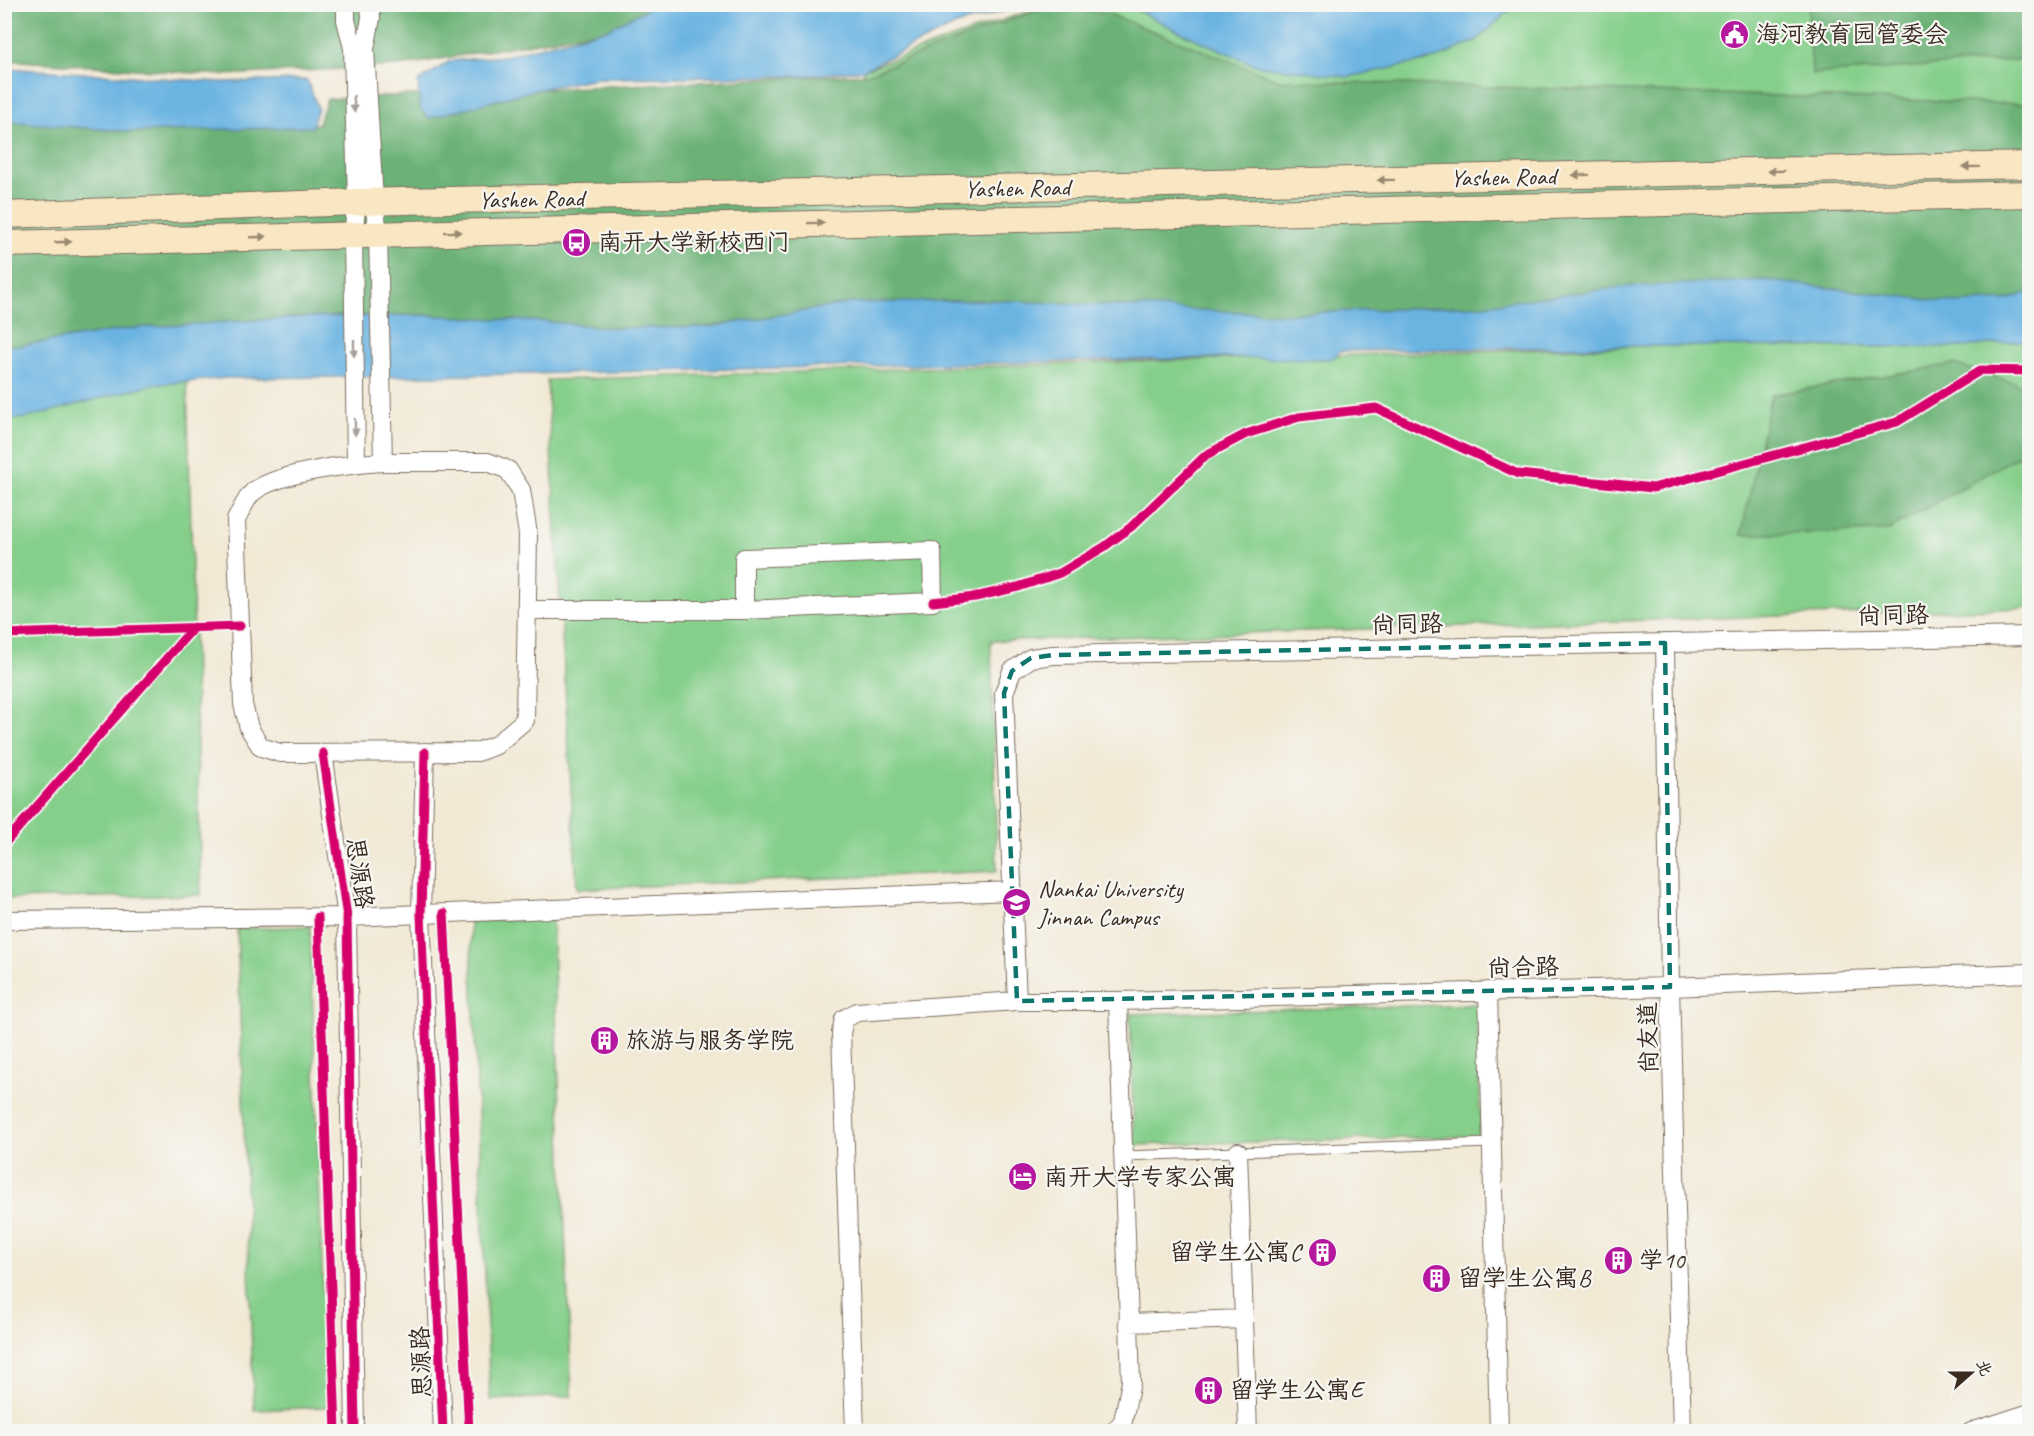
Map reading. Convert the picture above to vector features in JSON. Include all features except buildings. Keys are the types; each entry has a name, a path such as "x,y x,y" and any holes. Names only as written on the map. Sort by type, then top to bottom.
{"main road":[{"name":"Yashen Road","path":"4,215 366,202 2030,165"},
{"name":"Yashen Road","path":"4,244 2030,194"}],"street":[{"path":"346,4 346,20 353,48 366,202 378,233 383,462"},
{"path":"356,464 353,234 366,202 365,49 370,4"},
{"path":"488,462 508,470 521,490 528,534 525,720 496,745 477,752 280,753 261,747 249,728 243,704 236,519 252,493 269,483 356,464 488,462"},
{"path":"527,610 744,610 933,602 932,551 744,558 744,610"},
{"name":"尚同路","path":"1017,1001 1004,693 1012,671 1031,658 1053,655 2030,636"},
{"name":"尚友道","path":"1665,643 1670,987 1682,1431"},
{"name":"思源路","path":"425,752 422,914 443,1431"},
{"name":"思源路","path":"323,753 347,917 355,1431"},
{"path":"4,920 347,917 1013,891"},
{"name":"尚合路","path":"855,1431 841,1033 844,1020 857,1012 1017,1001 1118,1001 1670,987 2030,973"},
{"path":"1488,992 1499,1431"},
{"path":"1114,1431 1123,1421 1131,1382 1118,1001"},
{"path":"1238,1152 1248,1431"},
{"path":"1128,1323 1244,1319"},
{"path":"1971,1431 2030,1413"}],"lane":[{"path":"1123,1156 1492,1143"}],"highlighted area":[{"path":"1665,643 1670,987 1017,1001 1004,693 1012,671 1031,658 1053,655"}],"green space":[{"path":"1048,4 2029,5 2029,138 887,157 863,70"},
{"path":"4,5 670,5 652,22 401,66 223,75 5,60"},
{"path":"1808,5 2029,5 2029,59 1812,74"},
{"path":"1048,6 1109,14 1279,80 2029,104 2029,309 5,361 5,113 318,124 327,99 867,74"},
{"path":"2029,334 2029,608 991,641 997,871 577,889 547,380"},
{"path":"1954,364 2029,387 2030,446 2027,451 1887,531 1741,535 1771,395"},
{"path":"187,381 201,895 5,899 4,389"},
{"path":"552,918 572,1396 490,1400 470,921"},
{"path":"310,926 327,1407 254,1410 237,929"},
{"path":"1477,1004 1481,1136 1134,1145 1130,1014"}],"water":[{"path":"654,5 1025,5 956,25 863,70 804,76 596,78 535,90 429,118 420,109 418,82 450,61 504,56 608,29"},
{"path":"1120,5 1515,5 1477,40 1435,59 1348,77 1255,65 1182,33 1137,10"},
{"path":"4,68 221,82 307,80 318,108 312,127 133,132 5,121"},
{"path":"1763,280 1957,303 2005,300 2030,292 2029,340 1963,347 1631,346 1341,351 1331,359 1220,358 432,376 227,378 150,385 26,418 5,420 4,345 18,346 134,328 306,317 425,315 614,328 708,327 851,303 993,300 1283,314 1484,305 1621,287"}],"cycle path":[{"path":"933,602 975,597 1018,587 1060,573 1104,547 1131,527 1206,455 1246,434 1299,417 1376,408 1518,474 1653,488 1897,422 1981,370 2030,371"},
{"path":"4,634 240,626"},
{"path":"4,844 194,627"},
{"path":"425,752 421,914 443,1432"},
{"path":"323,753 347,917 355,1432"},
{"path":"444,913 469,1432"},
{"path":"318,917 336,1432"}],"place":[{"name":"海河教育园管委会","path":"1735,34"},
{"name":"南开大学新校西门","path":"577,242"},
{"name":"Nankai University Jinnan Campus","path":"1017,903"},
{"name":"旅游与服务学院","path":"605,1040"},
{"name":"南开大学专家公寓","path":"1023,1177"},
{"name":"留学生公寓C","path":"1322,1252"},
{"name":"学10","path":"1618,1260"},
{"name":"留学生公寓B","path":"1437,1278"},
{"name":"留学生公寓E","path":"1209,1390"}]}
